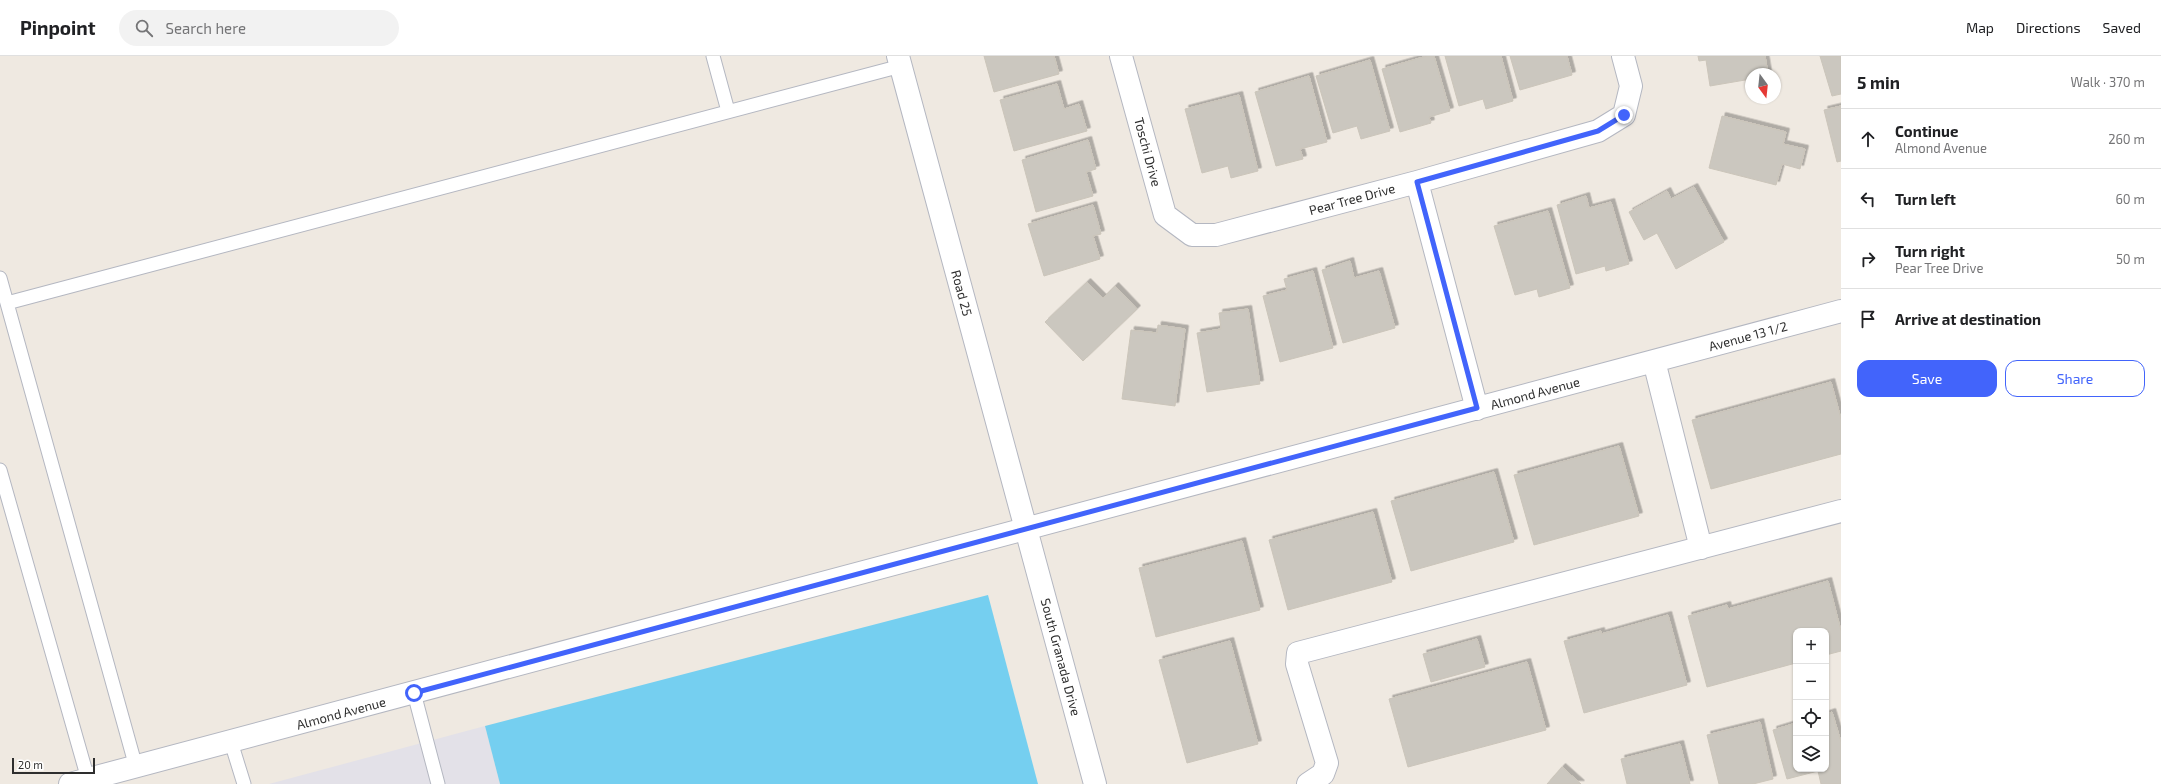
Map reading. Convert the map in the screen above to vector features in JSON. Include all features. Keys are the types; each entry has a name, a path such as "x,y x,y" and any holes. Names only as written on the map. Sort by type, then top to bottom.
{"street":[{"name":"Toschi Drive","path":"1121,56 1165,215 1192,235"},
{"name":"Pear Tree Drive","path":"1192,235 1216,235 1417,182 1598,131 1624,115 1631,86 1623,56"},
{"name":"Road 25","path":"899,61 1026,529"},
{"path":"1417,182 1477,408"},
{"name":"Avenue 13 1/2","path":"1654,361 1841,310"},
{"name":"Almond Avenue","path":"79,782 1654,361"},
{"path":"1654,361 1701,548"},
{"path":"1308,784 1323,774 1327,763 1297,664 1298,653 1841,511"},
{"name":"South Granada Drive","path":"1026,529 1095,784"}],"lane":[{"path":"713,56 728,111"},
{"path":"7,303 728,111 899,61"},
{"path":"0,278 136,766"},
{"path":"0,470 79,782"},
{"path":"414,693 438,784"},
{"path":"231,742 244,784"}],"shaded area":[{"path":"485,726 500,784 269,784"}],"water":[{"path":"988,595 1038,784 500,784 485,726"}],"building":[{"path":"984,56 1054,56 1059,74 994,92"},
{"path":"1427,56 1434,56 1450,111 1429,117 1431,123 1400,132 1382,69"},
{"path":"1445,56 1501,56 1513,101 1486,109 1483,99 1459,106"},
{"path":"1510,56 1567,56 1572,75 1520,90"},
{"path":"1698,56 1765,56 1767,68 1745,68 1745,80 1710,86 1706,60 1699,61"},
{"path":"1820,56 1841,56 1841,94 1832,96"},
{"path":"1370,60 1390,131 1361,139 1357,126 1333,133 1316,76"},
{"path":"1309,76 1327,142 1300,149 1303,159 1276,166 1255,92"},
{"path":"1057,84 1064,109 1079,104 1087,131 1014,151 1000,100"},
{"path":"1239,95 1258,171 1231,178 1228,166 1202,173 1185,109"},
{"path":"1841,106 1841,161 1837,162 1824,110"},
{"path":"1722,116 1786,132 1783,144 1805,149 1800,169 1782,164 1776,185 1709,168"},
{"path":"1088,140 1096,169 1086,172 1093,196 1036,212 1022,160"},
{"path":"1694,187 1724,242 1676,269 1657,233 1644,240 1629,212 1667,191 1671,199"},
{"path":"1586,196 1589,208 1611,202 1629,264 1606,271 1605,266 1576,274 1557,205"},
{"path":"1093,205 1101,234 1093,236 1100,259 1044,276 1028,224"},
{"path":"1548,211 1570,288 1539,297 1537,289 1515,295 1494,226"},
{"path":"1350,261 1354,278 1379,271 1395,328 1343,343 1322,270"},
{"path":"1313,271 1333,348 1280,362 1263,296 1287,290 1284,279"},
{"path":"1087,282 1103,298 1115,286 1137,309 1083,361 1045,322"},
{"path":"1248,309 1260,384 1207,392 1197,333 1221,329 1219,313"},
{"path":"1158,325 1185,329 1175,406 1122,399 1131,330 1157,333"},
{"path":"1831,382 1841,419 1841,454 1711,489 1692,420"},
{"path":"1619,446 1639,516 1534,545 1514,475"},
{"path":"1494,472 1514,542 1411,571 1391,501"},
{"path":"1373,512 1392,582 1288,610 1269,540"},
{"path":"1242,541 1260,610 1156,637 1139,568"},
{"path":"1828,581 1841,631 1841,651 1829,654 1829,628 1793,628 1793,664 1707,687 1688,616 1727,605 1728,609"},
{"path":"1668,615 1687,685 1584,713 1564,641 1601,631 1601,634"},
{"path":"1477,639 1485,667 1431,682 1423,654"},
{"path":"1230,641 1258,744 1187,763 1159,660"},
{"path":"1527,662 1546,730 1408,767 1389,699"},
{"path":"1832,712 1841,742 1841,784 1821,784 1818,772 1829,772 1829,713"},
{"path":"1760,722 1773,779 1753,784 1719,784 1707,735"},
{"path":"1793,724 1793,772 1814,772 1787,779 1773,730"},
{"path":"1680,744 1690,784 1627,784 1621,759"},
{"path":"1562,767 1581,784 1547,784"}],"route":[{"path":"414,693 1477,408 1417,182 1598,131 1624,115"}]}
